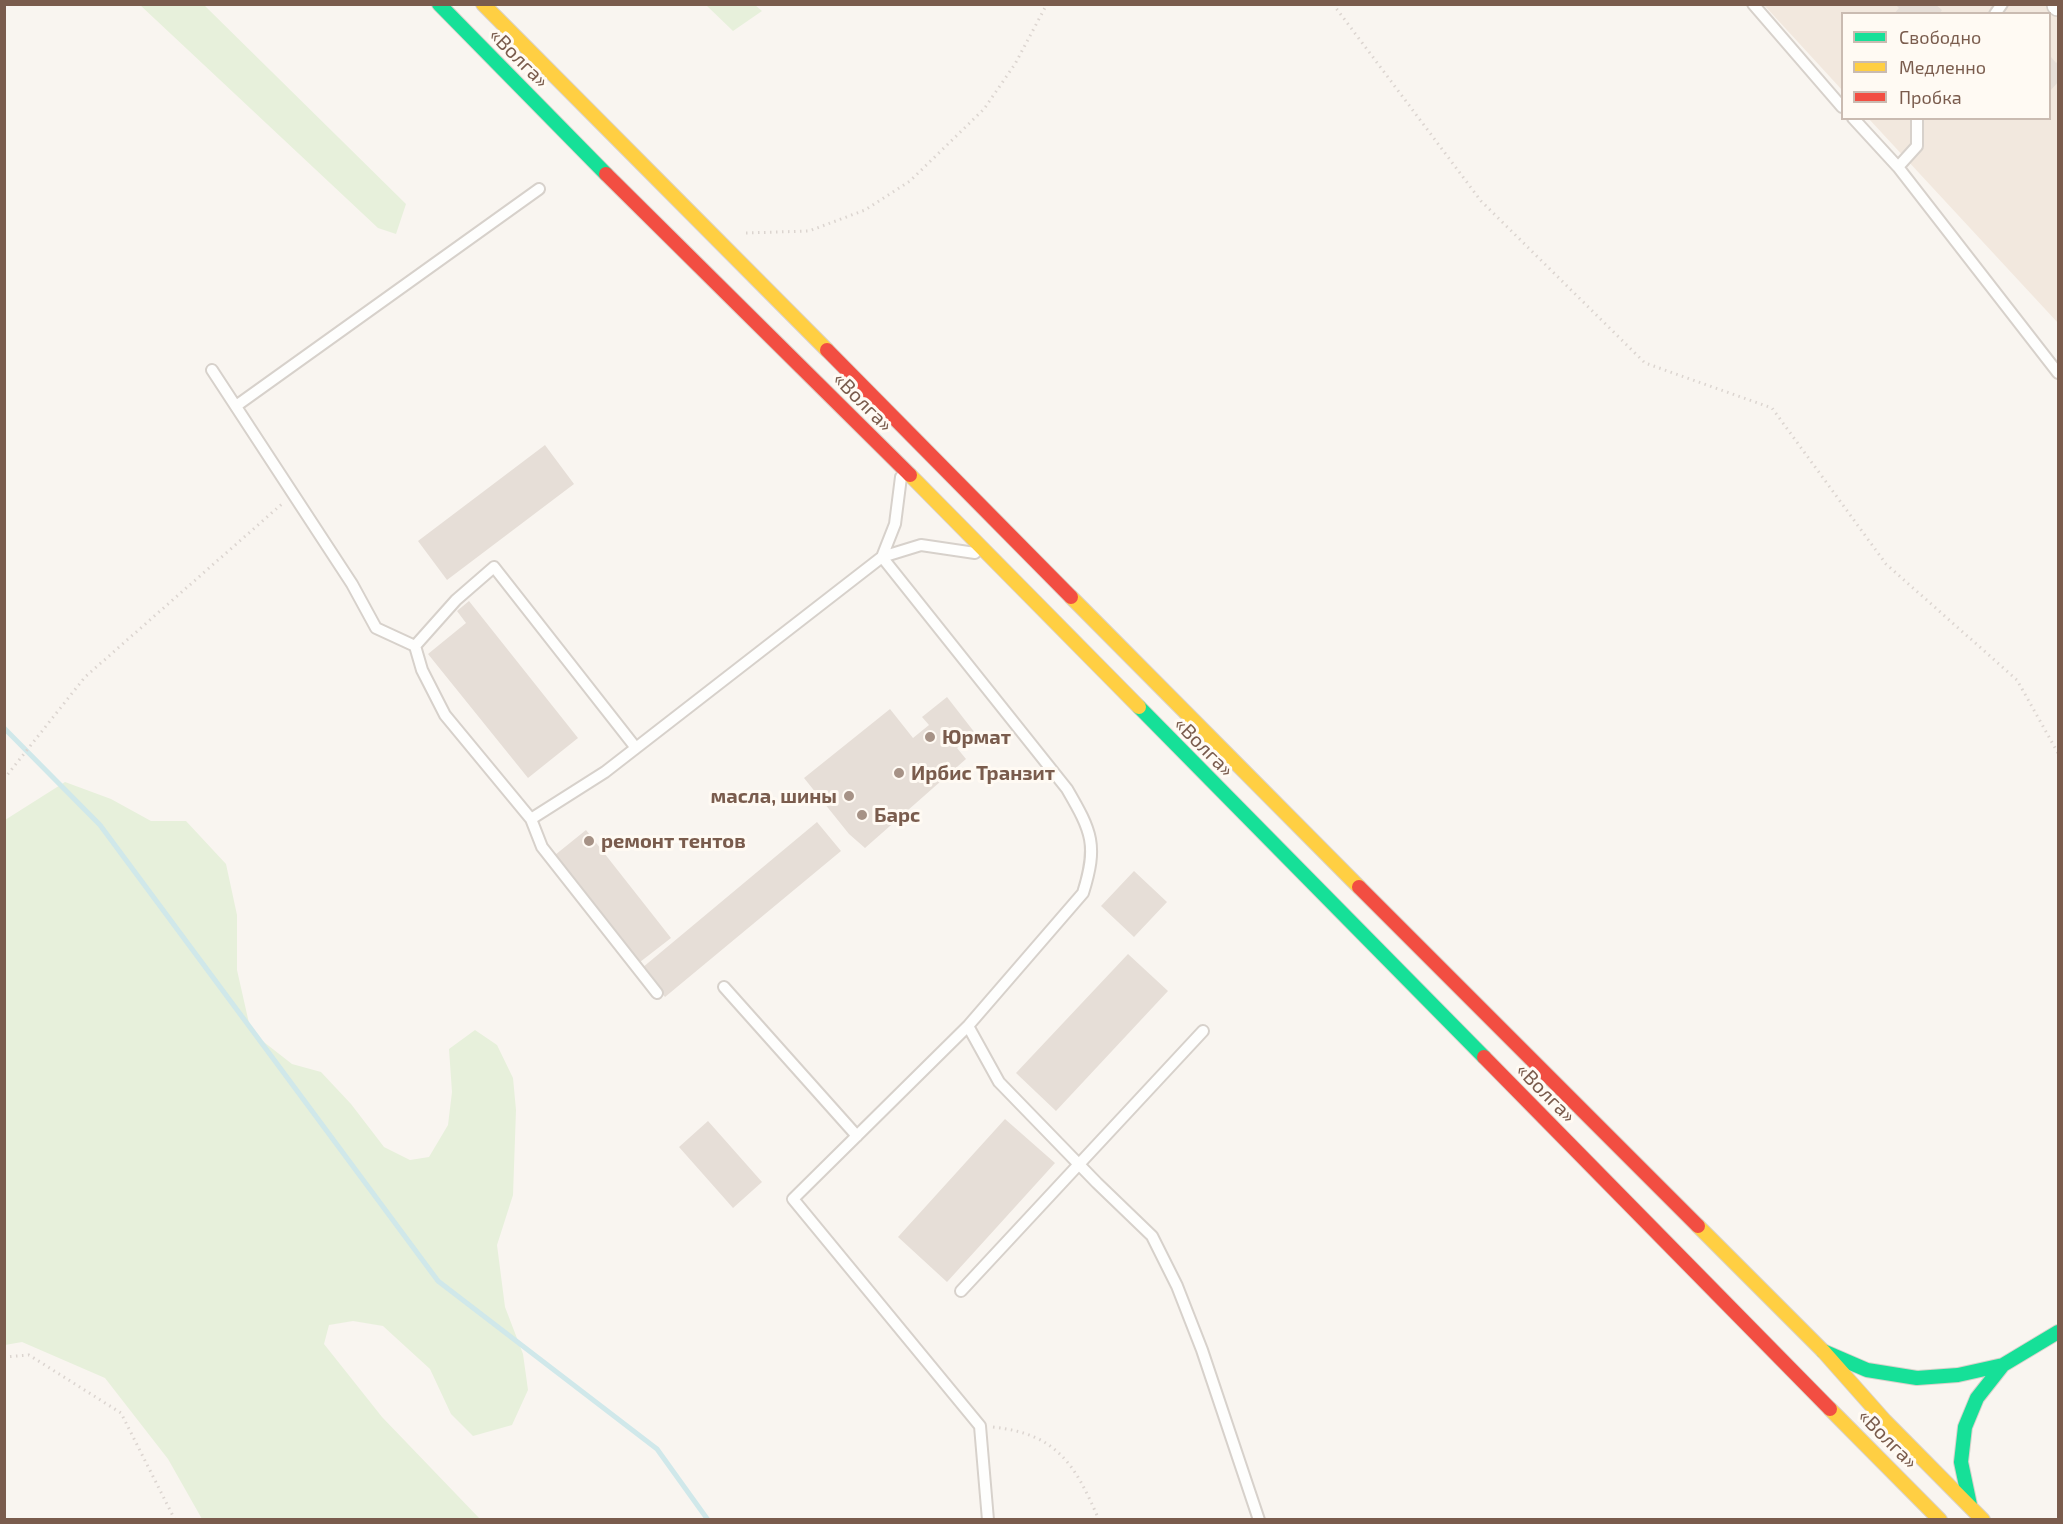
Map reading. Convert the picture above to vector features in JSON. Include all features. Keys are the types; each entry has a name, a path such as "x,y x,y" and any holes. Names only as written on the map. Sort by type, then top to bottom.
{"main road":[{"name":"«Волга»","path":"439,4 687,256 903,468 1940,1520"},
{"name":"«Волга»","path":"483,4 1823,1351 1885,1421 1983,1520"},
{"path":"1823,1351 1867,1370 1917,1378 1958,1375 2003,1365 2058,1332"},
{"path":"1970,1505 1961,1462 1965,1427 1977,1398 2003,1365"}],"lane":[{"path":"1753,4 1841,106"},
{"path":"1855,120 1899,167 2058,374"},
{"path":"1899,167 1917,146 1917,120"},
{"path":"236,406 539,189"},
{"path":"212,370 352,584 376,628 415,646 422,670 446,715 531,819 542,847 657,993"},
{"path":"882,557 895,524 903,468"},
{"path":"531,819 605,772 882,557 921,545 986,554"},
{"path":"882,557 1068,789 1087,822 1092,846 1091,868 1083,893 968,1026 793,1199 980,1426 988,1520"},
{"path":"415,646 456,600 494,567 636,748"},
{"path":"724,987 857,1136"},
{"path":"968,1026 999,1082 1152,1236 1177,1286 1202,1350 1259,1520"},
{"path":"961,1291 1203,1031"}],"path":[{"path":"711,234 809,231 865,210 910,181 984,109 1015,64 1047,4"},
{"path":"1333,4 1481,201 1645,363 1772,408 1886,564 2017,681 2058,753"},
{"path":"4,779 85,677 293,494"},
{"path":"4,1357 29,1355 121,1413 176,1520"},
{"path":"980,1426 1017,1430 1041,1439 1063,1456 1086,1491 1099,1520"}],"shaded area":[{"path":"1764,5 2058,5 2058,323 1870,120 2051,120 2051,12 1841,12 1841,89"}],"green space":[{"path":"140,5 204,5 406,204 396,234 378,228"},
{"path":"706,5 755,5 762,11 733,31"},
{"path":"65,782 111,799 151,821 186,821 226,864 237,915 237,970 251,1032 292,1064 321,1072 351,1104 384,1147 410,1160 429,1157 448,1125 452,1092 449,1049 475,1030 497,1045 513,1078 516,1110 513,1195 497,1245 505,1307 523,1354 528,1390 512,1425 473,1436 451,1414 430,1369 383,1326 353,1321 329,1325 324,1344 382,1417 480,1519 202,1519 168,1459 105,1378 22,1342 5,1345 5,820"}],"building":[{"path":"1896,5 1936,5 1942,10 1940,12 1896,12 1899,8"},
{"path":"2051,57 2056,63 2058,61 2058,82 2051,90"},
{"path":"545,445 574,484 447,580 418,541"},
{"path":"469,601 578,738 528,778 428,654 466,623 457,611"},
{"path":"947,697 975,733 957,748 966,759 865,848 849,834 804,778 890,709 913,738 929,725 922,717"},
{"path":"817,822 841,851 665,997 642,968"},
{"path":"586,830 671,938 640,962 555,855"},
{"path":"1134,871 1167,902 1134,937 1101,906"},
{"path":"1128,954 1168,991 1056,1111 1016,1073"},
{"path":"1005,1119 1055,1163 947,1282 898,1237"},
{"path":"708,1121 762,1182 733,1208 679,1147"}],"waterway":[{"path":"4,728 100,825 438,1281 657,1449 708,1520"}],"traffic: fast":[{"path":"439,4 606,174"},
{"path":"1139,707 1484,1057"},
{"path":"1823,1351 1867,1370 1917,1378 1958,1375 2003,1365 2058,1332"},
{"path":"1970,1505 1961,1462 1965,1427 1977,1398 2003,1365"}],"traffic: slow":[{"path":"483,4 827,350"},
{"path":"910,475 1139,707"},
{"path":"1071,597 1359,887"},
{"path":"1698,1226 1823,1351 1885,1421 1983,1520"},
{"path":"1830,1409 1940,1520"}],"traffic: jam":[{"path":"606,174 910,475"},
{"path":"827,350 1071,597"},
{"path":"1359,887 1698,1226"},
{"path":"1484,1057 1830,1409"}],"place":[{"name":"Юрмат","path":"930,737"},
{"name":"Ирбис Транзит","path":"899,773"},
{"name":"масла, шины","path":"849,796"},
{"name":"Барс","path":"862,815"},
{"name":"ремонт тентов","path":"589,841"}]}
